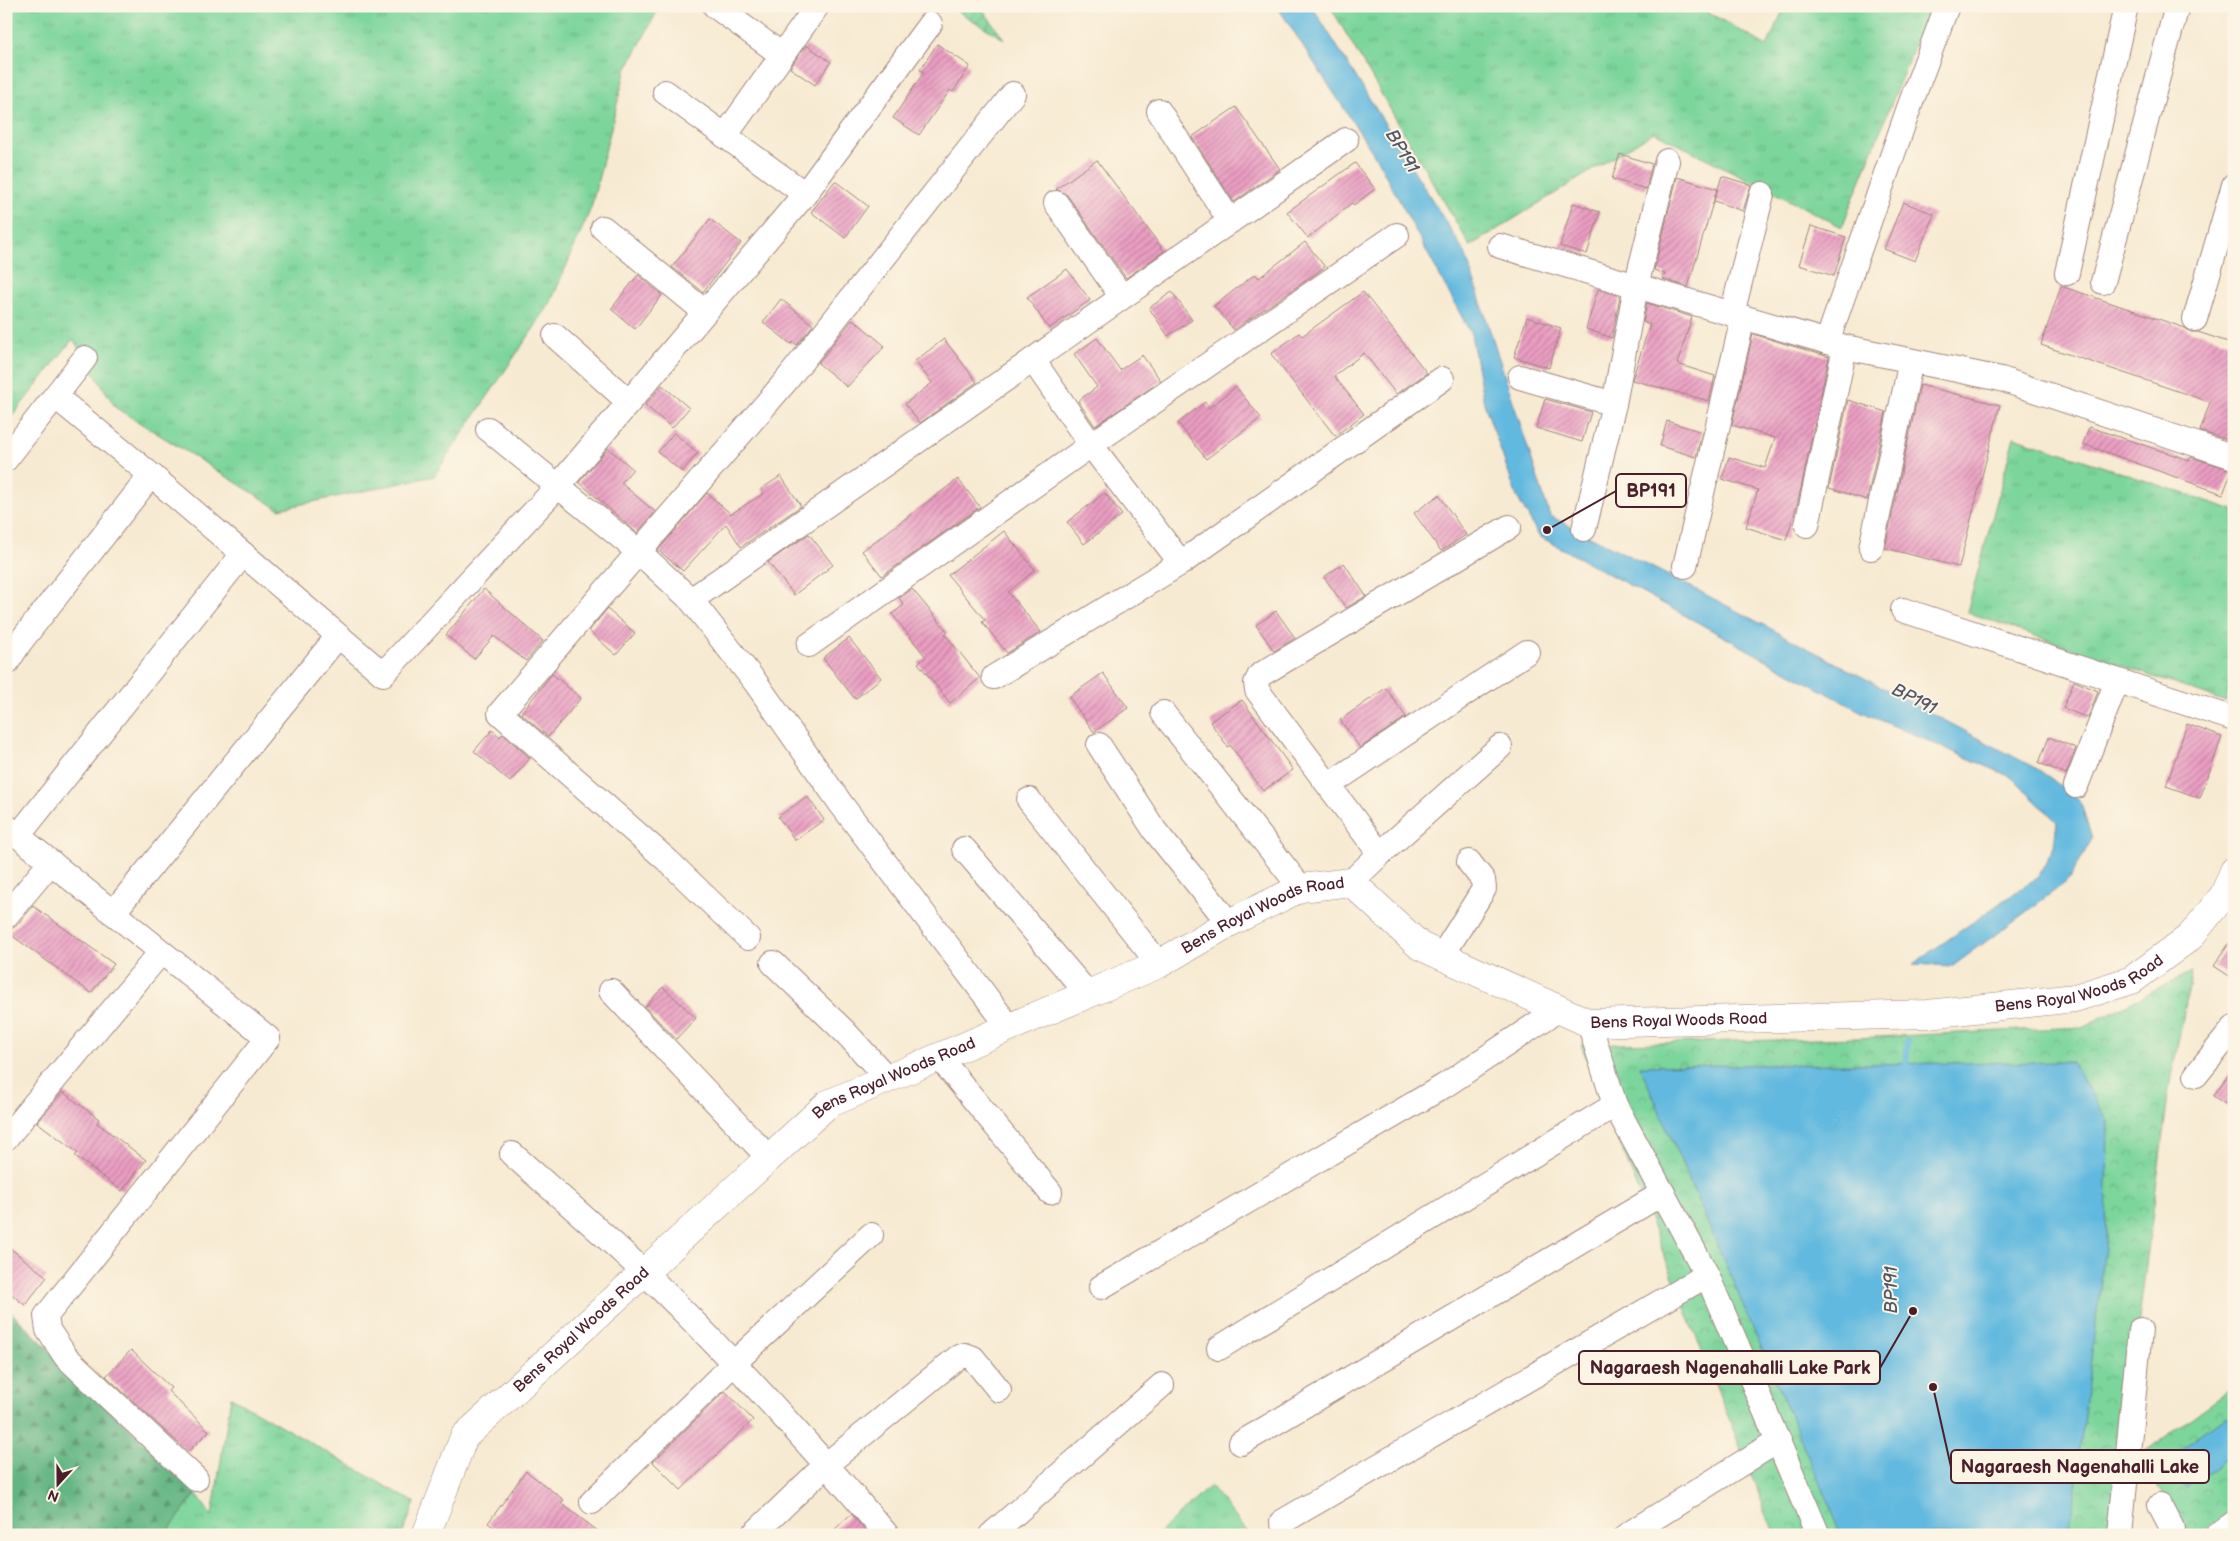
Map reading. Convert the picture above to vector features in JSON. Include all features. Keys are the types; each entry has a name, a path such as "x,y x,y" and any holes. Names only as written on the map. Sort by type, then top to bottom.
{"street":[{"path":"715,6 782,55"},
{"path":"725,136 817,6"},
{"path":"1807,525 1836,345 1910,105 1947,6"},
{"path":"2067,273 2126,6"},
{"path":"2103,282 2177,6"},
{"path":"56,397 151,475 383,674 559,485 805,194 930,24"},
{"path":"665,92 805,194"},
{"path":"748,938 668,861 500,713 786,381 1013,94"},
{"path":"1159,111 1230,221"},
{"path":"691,600 1346,140"},
{"path":"1584,529 1614,404 1636,286 1667,161"},
{"path":"2195,319 2234,185"},
{"path":"1685,566 1762,194"},
{"path":"1056,204 1122,297"},
{"path":"603,228 705,312"},
{"path":"809,645 1090,445 1397,235"},
{"path":"1500,246 1836,345 2001,379 2234,457"},
{"path":"555,336 629,402"},
{"path":"6,459 85,358"},
{"path":"1033,360 1090,445 1182,563"},
{"path":"1871,548 1911,361"},
{"path":"1520,377 1614,404"},
{"path":"994,677 1182,563 1442,379"},
{"path":"488,428 639,552 691,600 756,683 841,804 1009,1027"},
{"path":"6,664 21,641 151,475"},
{"path":"1380,854 1257,690 1256,683 1260,675 1509,527"},
{"path":"196,1478 66,1357 48,1330 46,1316 268,1038 12,831 243,554"},
{"path":"1903,610 2234,719"},
{"path":"113,913 338,636"},
{"path":"1329,785 1527,652"},
{"path":"2076,786 2117,681"},
{"path":"1163,713 1301,888"},
{"path":"1099,744 1155,831 1229,923"},
{"path":"1351,882 1500,747"},
{"path":"1029,800 1159,964"},
{"path":"964,848 1088,994"},
{"path":"6,916 51,862"},
{"path":"1442,956 1484,889 1483,880 1469,862"},
{"name":"Bens Royal Woods Road","path":"426,1535 464,1437 828,1104 1159,964 1229,923 1301,888 1351,882 1420,946 1589,1023 1928,1014 2076,998 2132,980 2190,938 2230,889"},
{"path":"6,1138 161,952"},
{"path":"773,963 845,1032 888,1079"},
{"path":"612,992 769,1158"},
{"path":"1101,1288 1444,1086 1559,1009"},
{"path":"1589,1023 1615,1105 1707,1276 1779,1440 1818,1535"},
{"path":"2196,1075 2234,1028"},
{"path":"939,1057 1050,1192"},
{"path":"1219,1348 1615,1105"},
{"path":"512,1154 644,1272 734,1363 827,1464 887,1535"},
{"path":"1241,1444 1663,1193"},
{"path":"592,1502 734,1363 871,1235"},
{"path":"1282,1522 1707,1276"},
{"path":"2120,1535 2140,1330"},
{"path":"753,1535 827,1464 957,1358 965,1355 974,1358 999,1390"},
{"path":"991,1535 1162,1385"},
{"path":"1627,1535 1779,1440"},
{"path":"2160,1505 2172,1528 2170,1535"},
{"path":"2217,1535 2234,1523"}],"green space":[{"path":"6,6 660,6 625,72 591,208 550,304 434,476 279,509 116,408 73,339 6,424"},
{"path":"949,6 980,6 1004,39"},
{"path":"1330,6 1697,6 1767,46 1785,6 1930,6 1842,227 1654,132 1470,246"},
{"path":"2014,437 2234,510 2234,661 2226,702 1967,612"},
{"path":"2192,972 2169,1088 2111,1535 1775,1535 1581,1045 1857,1038 2082,1027"},
{"path":"6,1307 196,1494 165,1535 6,1535"},
{"path":"2234,1387 2234,1511 2200,1535 2192,1535 2136,1458"},
{"path":"231,1397 415,1503 402,1535 165,1535 196,1494 212,1516"},
{"path":"1210,1486 1250,1535 1157,1535"}],"water":[{"path":"1277,6 1312,6 1465,253 1550,516 1697,590 2039,770 2080,800 2092,839 2069,880 1953,966 1913,964 2039,876 2054,846 2057,822 2011,777 1862,712 1539,536 1517,497 1484,403 1471,334 1377,159"},
{"path":"2072,1062 2108,1121 2106,1240 2069,1535 1842,1535 1640,1066"},
{"path":"2226,1416 2234,1427 2234,1454 2186,1488 2165,1460"}],"building":[{"path":"937,44 970,66 953,92 950,90 919,135 893,118 924,72 920,70"},
{"path":"806,45 831,62 815,85 790,68"},
{"path":"1236,107 1280,169 1234,202 1192,137"},
{"path":"1620,154 1652,164 1646,189 1612,179"},
{"path":"1097,160 1164,251 1126,278 1067,195 1056,189"},
{"path":"1355,163 1375,189 1354,205 1352,203 1308,238 1287,212"},
{"path":"1722,176 1751,185 1743,211 1714,201"},
{"path":"1677,177 1717,189 1688,287 1663,279 1665,274 1654,270"},
{"path":"835,181 868,206 845,238 811,212"},
{"path":"1903,202 1934,214 1915,261 1884,249"},
{"path":"1573,203 1600,212 1587,254 1560,246"},
{"path":"710,219 741,243 703,292 672,267"},
{"path":"1811,226 1846,237 1834,276 1799,265"},
{"path":"1305,242 1325,267 1234,330 1214,306 1255,274 1259,278"},
{"path":"1067,269 1090,300 1049,329 1027,297"},
{"path":"638,275 662,295 635,329 611,309"},
{"path":"2061,286 2185,328 2191,332 2198,332 2234,344 2234,442 2200,431 2210,402 2041,345"},
{"path":"1598,289 1620,296 1612,338 1586,329"},
{"path":"1172,292 1192,320 1168,336 1149,308"},
{"path":"1363,292 1427,373 1396,394 1364,353 1334,376 1364,414 1335,436 1271,354 1299,333 1302,336"},
{"path":"781,299 813,325 797,345 793,342 791,344 763,322"},
{"path":"1647,303 1692,317 1677,364 1715,376 1709,401 1632,380 1650,324 1643,322"},
{"path":"1527,317 1561,328 1549,368 1514,357"},
{"path":"853,319 885,346 847,387 818,363"},
{"path":"1753,334 1829,357 1798,502 1786,540 1746,527 1758,490 1722,479 1729,457 1765,468 1775,438 1732,425"},
{"path":"1097,338 1120,370 1142,355 1161,381 1095,426 1078,401 1097,387 1074,354"},
{"path":"944,339 977,382 920,423 905,404 932,383 915,361"},
{"path":"662,385 689,408 672,428 645,405"},
{"path":"1920,385 2000,405 1959,567 1885,548"},
{"path":"1236,387 1261,418 1206,459 1178,423 1205,402 1209,408"},
{"path":"1545,399 1591,412 1582,442 1536,428"},
{"path":"1848,400 1886,412 1867,500 1829,488"},
{"path":"1667,421 1702,432 1696,457 1660,446"},
{"path":"2089,427 2189,460 2191,457 2232,470 2223,494 2083,444"},
{"path":"674,433 698,453 682,472 658,452"},
{"path":"608,448 633,469 621,483 655,512 637,533 579,482"},
{"path":"781,476 801,506 741,547 726,524 683,571 658,550 707,493 731,514 764,493 761,489"},
{"path":"958,479 980,507 882,576 862,551"},
{"path":"1105,493 1122,515 1084,544 1067,522"},
{"path":"1439,495 1466,535 1441,551 1414,513"},
{"path":"1004,531 1035,570 1008,592 1041,632 1007,653 982,622 985,620 948,575"},
{"path":"809,534 833,565 794,595 768,562"},
{"path":"1344,563 1366,596 1346,608 1324,577"},
{"path":"484,589 543,641 526,661 494,636 474,659 446,635"},
{"path":"912,589 948,632 945,634 980,678 950,703 918,663 926,657 892,614 904,605 899,598"},
{"path":"607,609 635,633 616,655 589,631"},
{"path":"1276,611 1295,638 1274,651 1256,625"},
{"path":"849,638 881,678 855,699 823,658"},
{"path":"1103,673 1128,708 1094,732 1069,697"},
{"path":"552,674 581,698 548,737 521,713"},
{"path":"2074,681 2098,691 2088,718 2063,708"},
{"path":"1386,688 1406,717 1360,748 1340,720"},
{"path":"1242,700 1293,770 1263,791 1230,745 1228,747 1210,722"},
{"path":"2187,724 2222,737 2200,798 2166,786"},
{"path":"492,730 500,737 503,734 530,758 510,782 474,751"},
{"path":"2049,737 2076,748 2066,774 2039,763"},
{"path":"807,796 824,820 795,840 778,817"},
{"path":"33,906 114,964 91,993 7,932 17,925"},
{"path":"2234,936 2234,979 2214,966"},
{"path":"663,987 696,1018 676,1039 645,1007"},
{"path":"2234,1067 2234,1110 2213,1096"},
{"path":"63,1092 99,1119 97,1123 146,1160 122,1191 75,1156 78,1153 37,1122"},
{"path":"6,1245 47,1277 25,1305 6,1290"},
{"path":"131,1350 171,1388 168,1391 209,1431 188,1452 106,1376"},
{"path":"725,1391 753,1420 681,1490 653,1462"},
{"path":"526,1471 564,1500 561,1503 603,1535 504,1535 488,1523"},
{"path":"851,1514 869,1535 829,1535"}],"waterway":[{"name":"BP191","path":"1906,1072 1907,1041"}],"place":[{"name":"BP191","path":"1547,530"},
{"name":"Nagaraesh Nagenahalli Lake Park","path":"1913,1311"},
{"name":"Nagaraesh Nagenahalli Lake","path":"1933,1387"}]}
